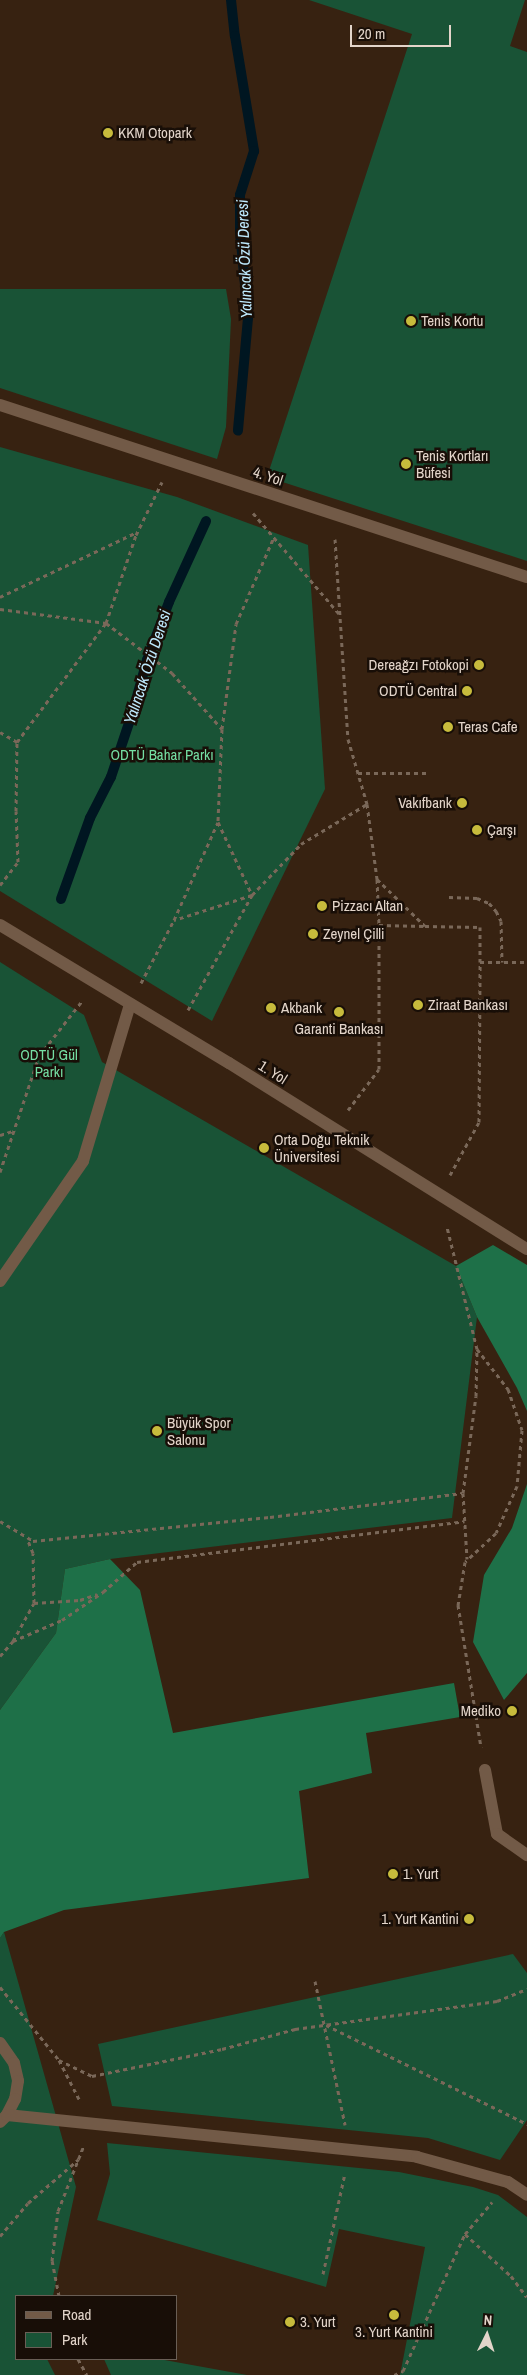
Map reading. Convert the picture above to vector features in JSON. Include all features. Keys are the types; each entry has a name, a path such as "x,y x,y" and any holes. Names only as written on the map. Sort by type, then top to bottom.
{"street":[{"name":"4. Yol","path":"0,406 527,577"},
{"name":"1. Yol","path":"0,925 176,1031 527,1249"},
{"path":"0,1280 83,1161 130,1004"},
{"path":"485,1770 497,1834 527,1855"},
{"path":"0,2043 14,2063 18,2081 15,2099 4,2119 92,2124 417,2157 508,2182 527,2195"}],"path":[{"path":"0,885 18,862 16,811 17,742 106,624 137,532 173,462"},
{"path":"224,478 340,616"},
{"path":"334,514 348,739 367,804 378,880 380,925 378,1069 334,1129"},
{"path":"0,596 137,532"},
{"path":"130,1004 174,920 218,822 222,730 236,624 274,537"},
{"path":"0,609 106,624 172,673 222,730"},
{"path":"0,732 17,742"},
{"path":"358,774 426,773"},
{"path":"176,1031 252,895 301,844 367,804"},
{"path":"218,822 252,895"},
{"path":"378,880 425,926"},
{"path":"174,920 252,895"},
{"path":"448,898 477,898 489,902 501,921 502,962"},
{"path":"380,925 480,927 479,1122 439,1196 477,1349 476,1396 463,1493 467,1559 458,1605 485,1770"},
{"path":"480,962 527,962"},
{"path":"0,1172 39,1056 96,984"},
{"path":"0,1135 15,1130"},
{"path":"467,1559 496,1533 517,1486 522,1430 508,1389 477,1349"},
{"path":"0,1521 33,1542 260,1518 463,1493"},
{"path":"13,1641 62,1620 103,1592 137,1562 464,1521"},
{"path":"0,1656 13,1641 34,1603 33,1553 26,1538"},
{"path":"34,1603 80,1600 103,1592"},
{"path":"315,1981 350,2150 323,2274"},
{"path":"0,1987 59,2060 92,2124"},
{"path":"59,2060 92,2076 222,2049 295,2029 497,2001 527,1989"},
{"path":"325,2025 527,2124"},
{"path":"0,2236 28,2203 79,2158 58,2211 52,2261 59,2295"},
{"path":"394,2375 404,2371 465,2234 508,2182"},
{"path":"465,2234 511,2276 527,2297"},
{"path":"79,2360 87,2375"}],"green space":[{"path":"309,0 525,0 510,46 527,52 527,561 267,477 412,34"},
{"path":"0,289 226,289 231,319 226,427 217,459 0,388"},
{"name":"ODTÜ Bahar Parkı","path":"0,447 177,497 308,545 325,789 212,1021 0,891"},
{"name":"ODTÜ Gül Parkı","path":"0,962 84,1015 102,1062 456,1266 477,1317 452,1518 110,1559 65,1569 56,1633 0,1710"},
{"path":"493,1245 527,1265 527,1411 517,1388 477,1317 456,1266"},
{"path":"527,1484 527,1673 504,1700 473,1642 484,1575 512,1528"},
{"path":"110,1559 140,1590 173,1733 454,1683 460,1717 366,1733 372,1773 299,1791 309,1878 64,1910 4,1932 0,1938 0,1710 56,1633 65,1569"},
{"path":"4,1932 76,2187 53,2295 15,2295 15,2360 48,2360 55,2375 0,2375 0,1938"},
{"path":"513,1954 527,1973 527,2120 500,2160 428,2138 112,2106 98,2044"},
{"path":"107,2143 399,2172 473,2187 498,2195 527,2217 527,2375 400,2375 425,2247 339,2229 326,2287 97,2220 110,2174"},
{"path":"104,2360 164,2360 247,2375 111,2375"}],"waterway":[{"name":"Yalıncak Özü Deresi","path":"231,0 254,151 240,195 240,231 248,318 238,431"},
{"name":"Yalıncak Özü Deresi","path":"61,899 90,818 111,777 133,711 147,660 169,602 206,521"}],"place":[{"name":"KKM Otopark","path":"108,133"},
{"name":"Tenis Kortu","path":"411,321"},
{"name":"Tenis Kortları Büfesi","path":"406,464"},
{"name":"Dereağzı Fotokopi","path":"479,665"},
{"name":"ODTÜ Central","path":"467,691"},
{"name":"Teras Cafe","path":"448,727"},
{"name":"Vakıfbank","path":"462,803"},
{"name":"Çarşı","path":"477,830"},
{"name":"Pizzacı Altan","path":"322,906"},
{"name":"Zeynel Çilli","path":"313,934"},
{"name":"Ziraat Bankası","path":"418,1005"},
{"name":"Akbank","path":"271,1008"},
{"name":"Garanti Bankası","path":"339,1012"},
{"name":"Orta Doğu Teknik Üniversitesi","path":"264,1148"},
{"name":"Büyük Spor Salonu","path":"157,1431"},
{"name":"Mediko","path":"512,1711"},
{"name":"1. Yurt","path":"393,1874"},
{"name":"1. Yurt Kantini","path":"469,1919"},
{"name":"3. Yurt Kantini","path":"394,2315"},
{"name":"3. Yurt","path":"290,2322"}]}
